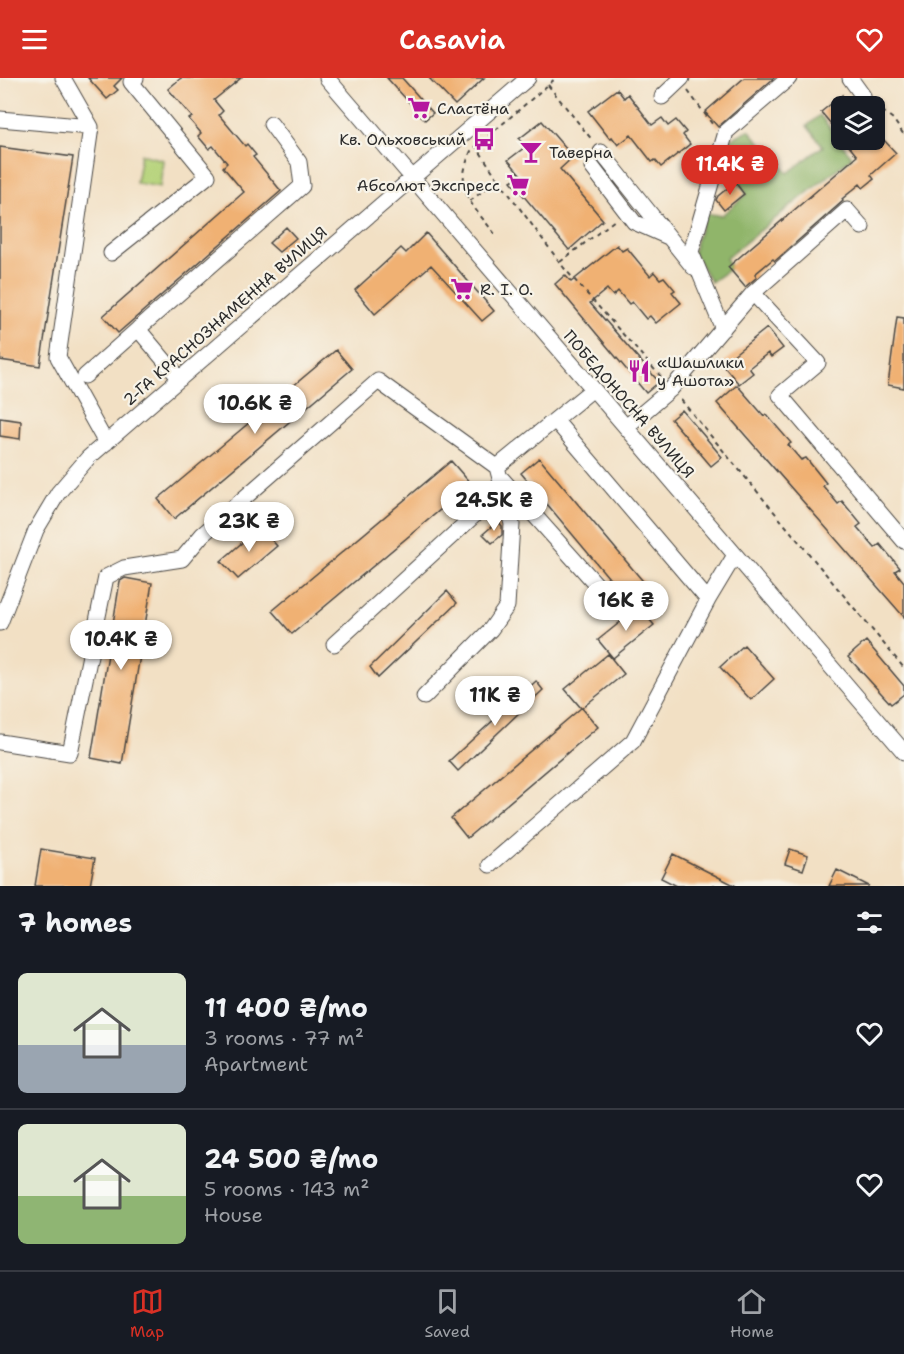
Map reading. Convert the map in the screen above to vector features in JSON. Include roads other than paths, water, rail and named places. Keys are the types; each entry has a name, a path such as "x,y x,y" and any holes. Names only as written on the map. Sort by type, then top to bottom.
{"street":[{"path":"63,78 91,127 58,357 106,443"},
{"path":"111,253 208,176 131,82 135,78"},
{"name":"ПОБЕДОНОСНА ВУЛИЦЯ","path":"327,78 904,752"},
{"path":"723,329 691,252 726,132 789,78"},
{"path":"850,78 863,96"},
{"name":"2-ГА КРАСНОЗНАМЕННА ВУЛИЦЯ","path":"0,623 36,530 58,493 88,458 526,79"},
{"path":"662,97 684,82"},
{"path":"0,119 91,127"},
{"path":"85,376 302,186 299,162 271,124"},
{"path":"602,152 702,279"},
{"path":"592,166 634,222 670,239"},
{"path":"626,427 671,388 753,293 847,210 862,227"},
{"path":"753,293 818,363 780,395 904,541"},
{"path":"138,329 180,379"},
{"path":"0,742 70,753 106,576 124,568 182,559 202,534 378,381 500,478 612,602"},
{"path":"334,644 555,420 593,389"},
{"path":"555,420 708,600"},
{"path":"424,697 491,629 507,606 512,524 500,478"},
{"path":"490,865 633,741 708,600 735,555"}],"place":[{"name":"Сластёна","path":"419,108"},
{"name":"Кв. Ольховський","path":"484,139"},
{"name":"Таверна","path":"531,152"},
{"name":"Абсолют Экспресс","path":"518,185"},
{"name":"R. I. O.","path":"462,289"},
{"name":"«Шашлики у Ашота»","path":"639,371"}]}
